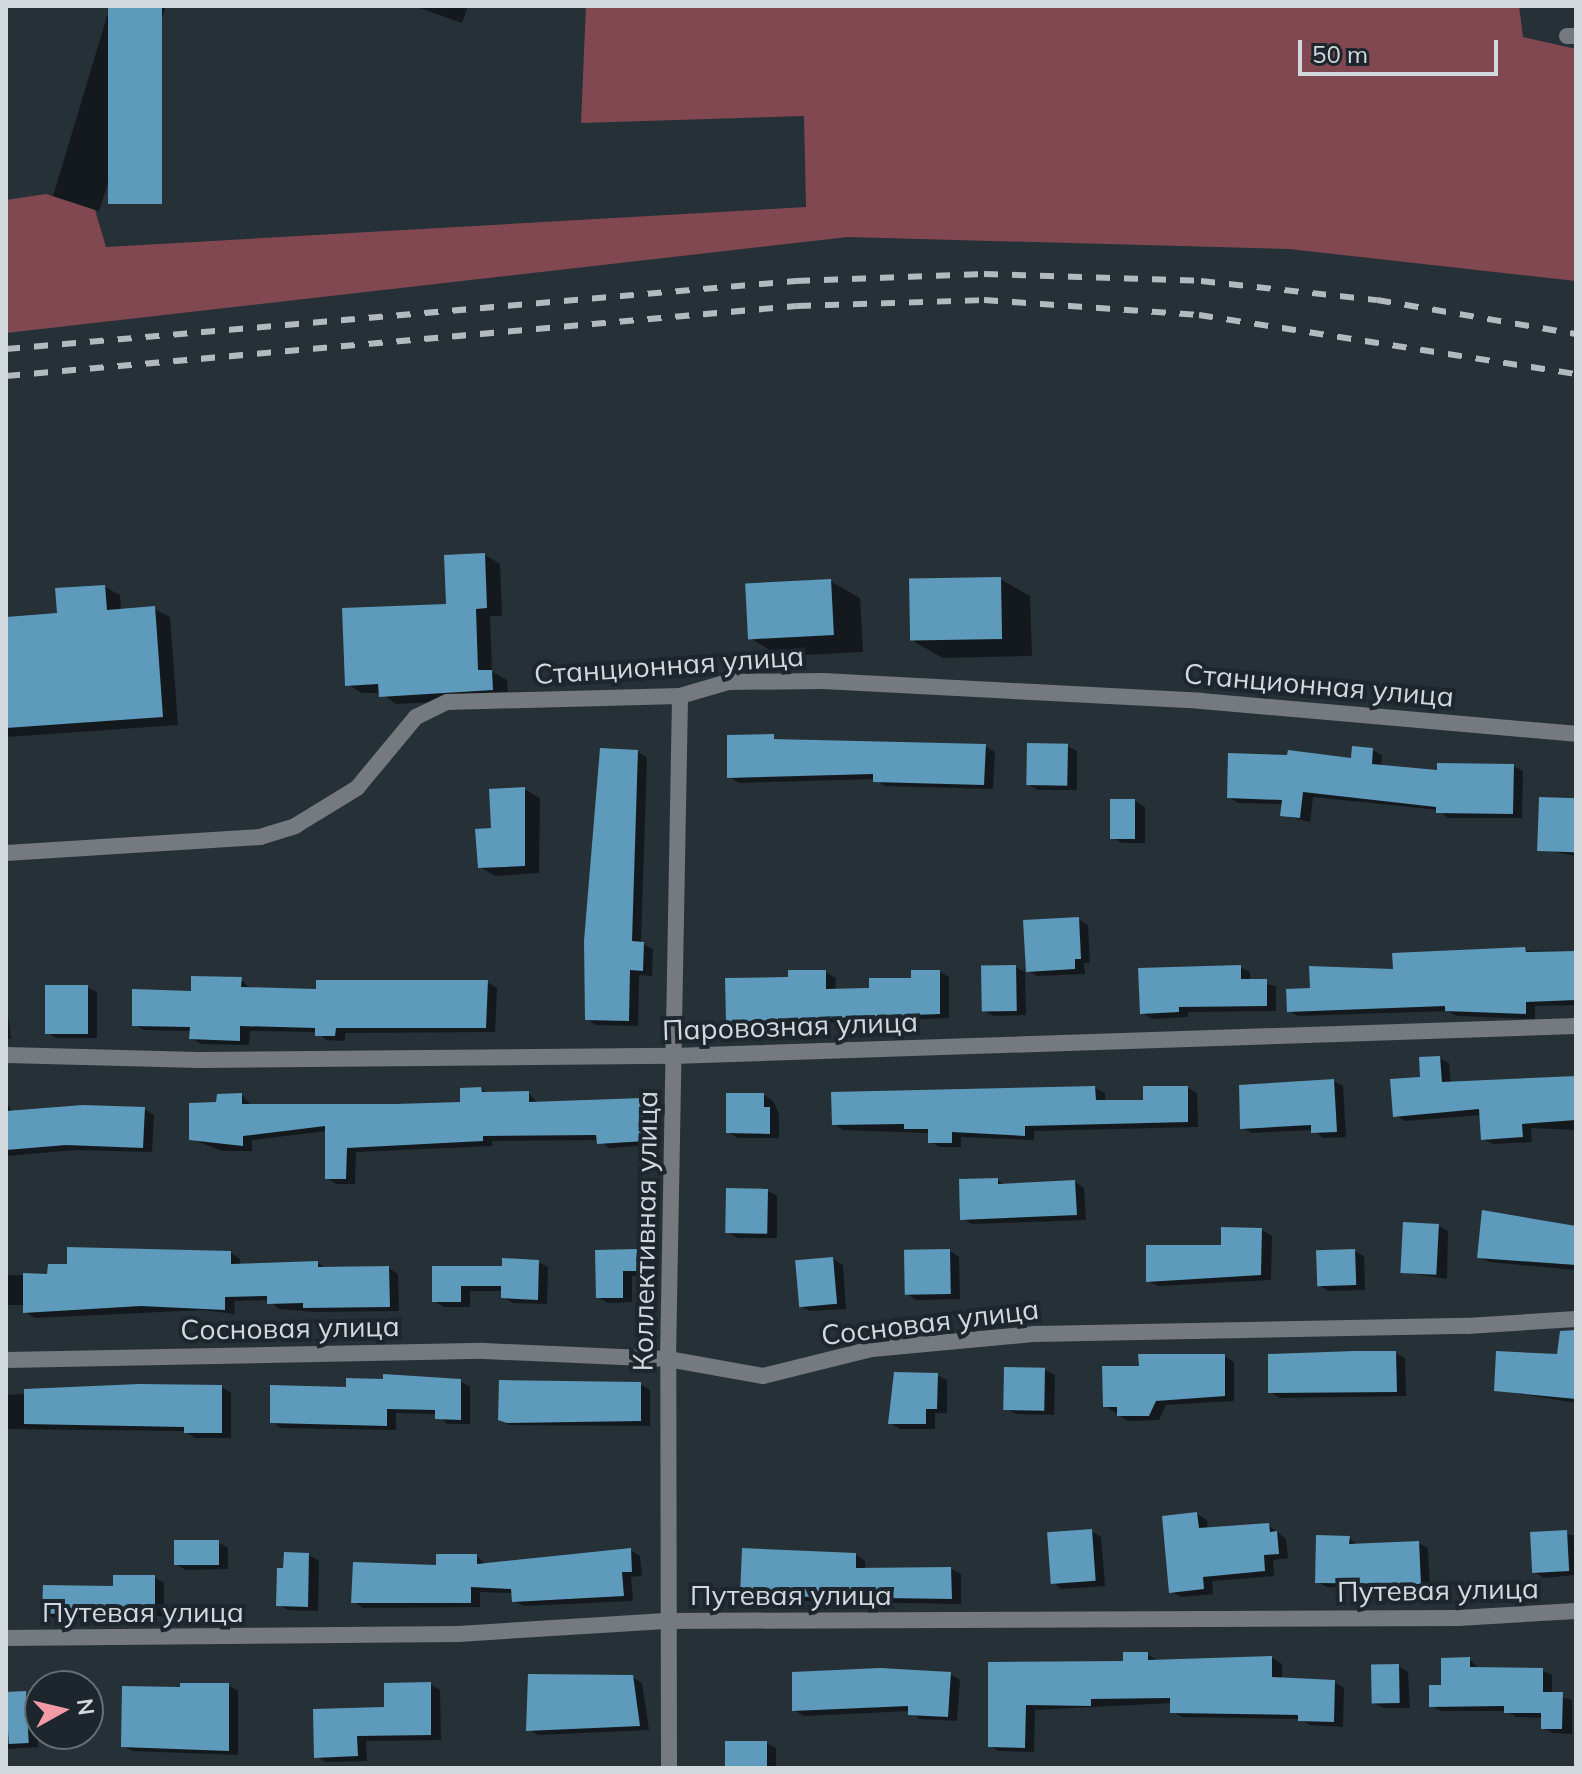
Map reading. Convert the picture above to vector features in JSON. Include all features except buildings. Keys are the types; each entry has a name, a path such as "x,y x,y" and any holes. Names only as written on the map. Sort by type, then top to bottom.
{"street":[{"name":"Станционная улица","path":"6,853 260,837 295,826 357,788 416,717 447,702 680,696 728,682 973,688 1201,701 1576,734"},
{"name":"Коллективная улица","path":"669,1768 666,1621 668,1359 680,696"},
{"name":"Паровозная улица","path":"6,1055 199,1060 673,1056 1576,1026"},
{"name":"Сосновая улица","path":"6,1360 484,1351 668,1359 763,1376 872,1349 1035,1334 1467,1326 1576,1319"},
{"name":"Путевая улица","path":"6,1638 458,1634 666,1621 1442,1618 1576,1611"}],"shaded area":[{"path":"586,6 1519,6 1523,37 1576,49 1576,281 1289,249 848,237 6,333 6,200 46,194 95,210 106,247 806,207 804,116 581,123"}],"railway":[{"path":"6,349 796,281 984,274 1201,281 1377,300 1576,334"},
{"path":"6,376 797,306 984,300 1199,315 1576,374"}]}
